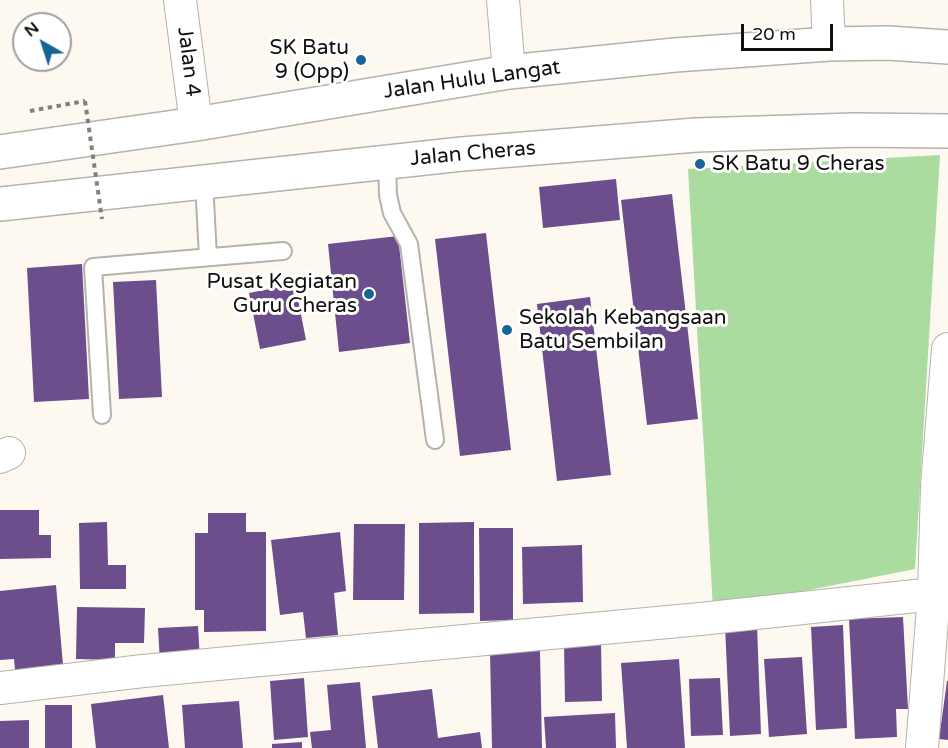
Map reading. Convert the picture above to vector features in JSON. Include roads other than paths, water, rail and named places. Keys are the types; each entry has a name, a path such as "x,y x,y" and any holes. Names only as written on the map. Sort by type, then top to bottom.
{"main road":[{"name":"Jalan Hulu Langat","path":"0,152 196,124 509,72 675,55 829,44 888,43 948,46"},
{"name":"Jalan Cheras","path":"0,204 387,162 696,135 854,130 948,131"}],"street":[{"name":"Jalan 4","path":"180,0 196,124"},
{"path":"503,0 509,72"},
{"path":"827,0 829,44"},
{"path":"923,739 943,487 948,349"},
{"path":"0,688 143,671 700,619 934,594"}],"lane":[{"path":"387,162 388,195 392,213 409,244 435,440"},
{"path":"204,182 208,257"},
{"path":"102,415 93,267 283,251"}],"place":[{"name":"SK Batu 9 (Opp)","path":"361,60"},
{"name":"SK Batu 9 Cheras","path":"700,164"},
{"name":"Pusat Kegiatan Guru Cheras","path":"369,294"},
{"name":"Sekolah Kebangsaan Batu Sembilan","path":"507,330"}]}
